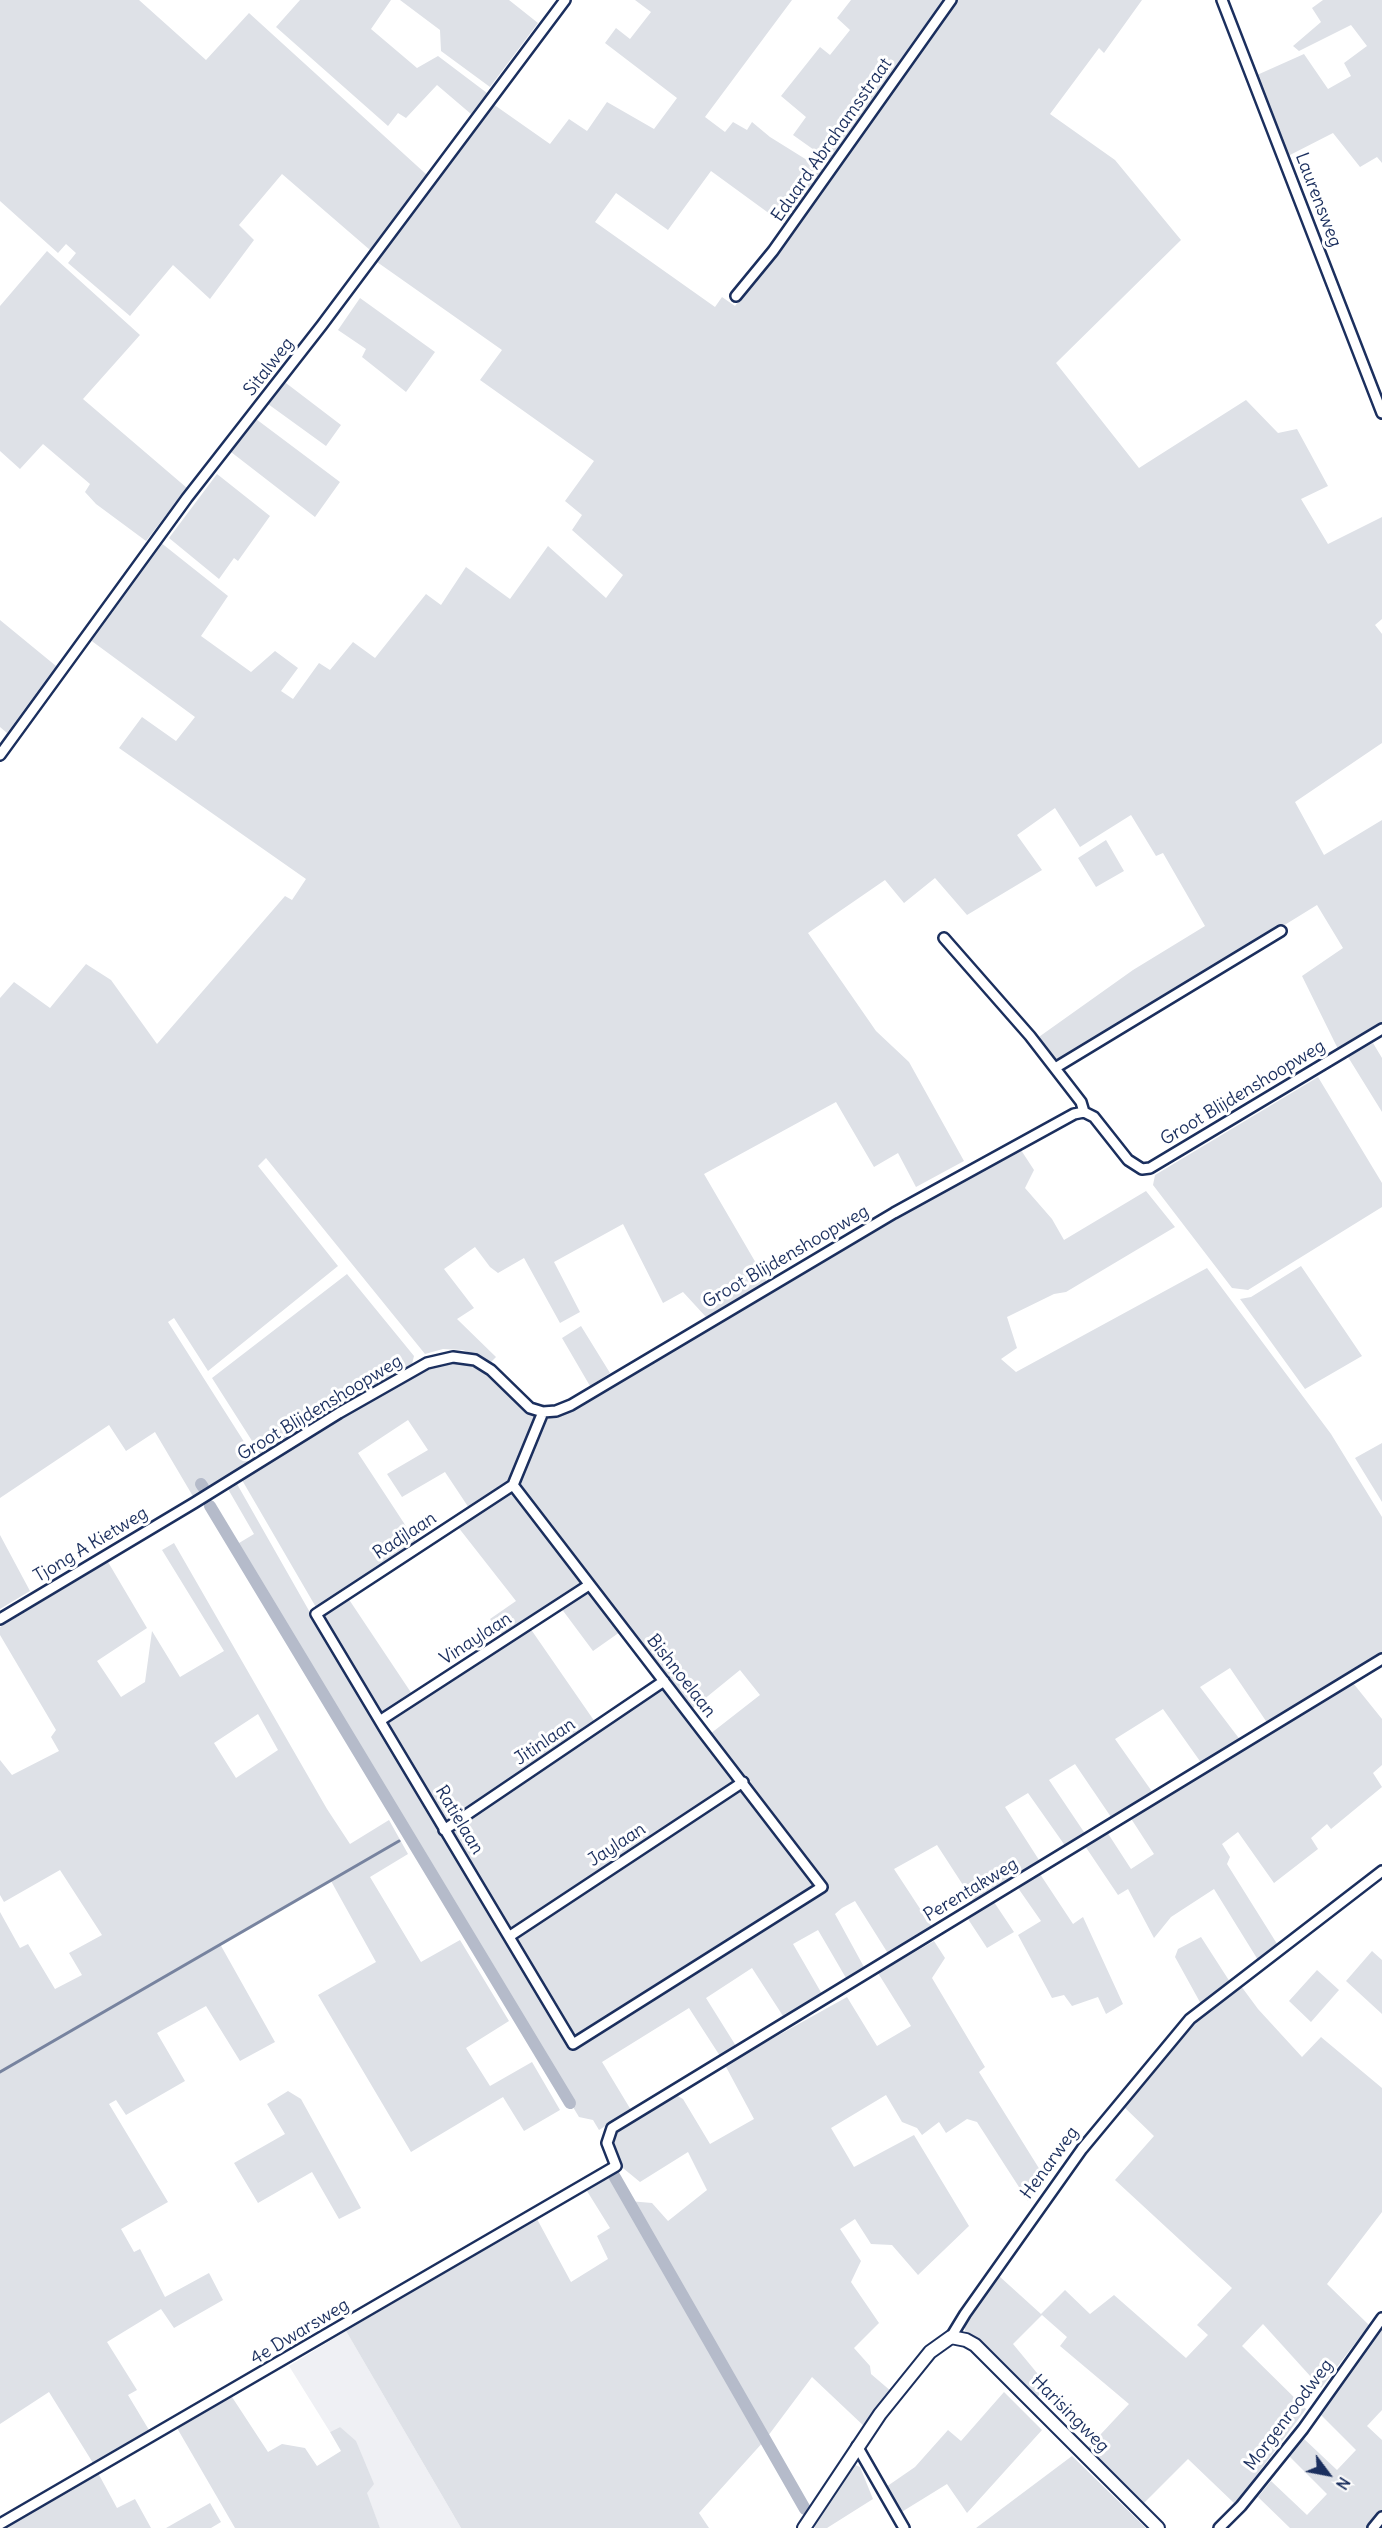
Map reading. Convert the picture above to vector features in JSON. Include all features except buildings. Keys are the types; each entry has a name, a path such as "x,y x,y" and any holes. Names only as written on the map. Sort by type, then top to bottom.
{"street":[{"name":"Sitalweg","path":"0,754 187,498 329,316 565,0"},
{"name":"Eduard Abrahamsstraat","path":"736,296 773,251 951,0"},
{"name":"Laurensweg","path":"1222,0 1382,413"},
{"path":"1055,1068 1281,931"},
{"path":"944,938 1055,1068 1081,1102 1084,1112"},
{"name":"Groot Blijdenshoopweg","path":"198,1501 393,1381 439,1359 453,1357 476,1360 491,1370 530,1408 543,1412 571,1404 894,1213 1074,1114 1084,1112 1094,1117 1128,1160 1142,1169 1150,1168 1382,1029"},
{"path":"513,1485 543,1412"},
{"name":"Bishnoelaan","path":"513,1485 822,1887 573,2044"},
{"name":"Radjlaan","path":"316,1614 513,1485"},
{"name":"Tjong A Kietweg","path":"0,1618 198,1501"},
{"name":"Vinaylaan","path":"381,1720 589,1585"},
{"name":"Ratielaan","path":"316,1614 573,2044"},
{"name":"Perentakweg","path":"616,2166 607,2143 612,2128 1382,1659"},
{"name":"Jitinlaan","path":"444,1830 664,1681"},
{"name":"Jaylaan","path":"510,1936 743,1782"},
{"name":"Henarweg","path":"804,2528 857,2446 930,2352 951,2337 964,2314 1082,2149 1190,2019 1382,1871"},
{"name":"4e Dwarsweg","path":"0,2524 616,2166"},
{"name":"Morgenroodweg","path":"1219,2528 1241,2506 1302,2429 1382,2318"},
{"name":"Harisingweg","path":"951,2337 975,2345 1158,2528"},
{"path":"857,2446 904,2528"},
{"path":"1373,2528 1382,2517"}],"shaded area":[{"path":"0,0 139,0 206,60 249,13 427,175 370,250 282,174 239,225 254,240 210,299 173,265 130,316 68,263 76,253 66,244 58,253 0,201"},
{"path":"300,0 391,0 371,29 417,68 438,56 487,93 471,114 437,85 406,118 398,113 388,126 276,27"},
{"path":"400,0 509,0 538,23 490,87 441,51 440,30"},
{"path":"635,0 792,0 705,117 725,132 733,122 747,130 752,122 770,137 823,170 785,225 711,171 668,230 616,193 595,222 715,307 722,297 735,306 778,251 957,0 1142,0 1104,53 1099,48 1050,114 1115,160 1181,240 1056,363 1139,468 1246,400 1278,433 1297,429 1328,486 1301,499 1328,544 1382,517 1382,619 1375,625 1382,634 1382,743 1295,802 1324,855 1382,820 1382,1022 1338,1049 1302,976 1343,948 1317,905 1056,1066 1036,1039 1133,970 1205,926 1163,853 1156,856 1131,815 1080,847 1055,808 1017,835 1042,870 967,915 935,878 904,903 885,880 808,933 876,1031 909,1062 964,1161 916,1187 898,1153 874,1167 836,1102 704,1174 767,1282 706,1317 683,1292 663,1303 623,1224 554,1262 580,1312 560,1323 524,1258 498,1273 490,1267 475,1247 444,1269 474,1308 457,1319 496,1357 491,1362 463,1350 443,1349 425,1354 266,1158 258,1166 338,1266 208,1371 174,1318 168,1322 255,1459 194,1498 155,1432 126,1451 109,1425 0,1498 0,998 14,982 50,1008 86,964 111,980 157,1044 285,896 292,900 306,879 119,748 142,717 176,741 195,717 89,639 160,542 228,596 201,636 251,672 275,651 298,668 281,691 293,699 319,663 330,670 353,642 375,658 426,594 441,605 466,567 510,599 548,546 606,598 623,575 572,530 582,515 565,501 594,461 480,380 502,350 377,262 493,104 550,144 569,119 587,131 607,102 654,129 677,98 605,43 616,28 630,39 651,12"},
{"path":"851,0 946,0 831,162 793,135 806,117 781,96 820,47 830,55 850,30 837,18"},
{"path":"1323,0 1382,0 1382,163 1377,157 1360,167 1333,133 1288,156 1257,75 1304,54 1328,89 1351,76 1344,63 1367,46 1351,25 1299,51 1293,46 1321,22 1312,8"},
{"path":"47,251 140,335 83,399 187,488 146,541 96,504 85,492 90,484 43,444 20,469 0,451 0,306"},
{"path":"360,298 435,352 406,392 362,357 366,349 338,330"},
{"path":"282,380 341,425 326,446 268,404 270,395"},
{"path":"256,419 340,482 315,517 231,452"},
{"path":"217,474 270,516 238,561 234,558 219,579 169,538"},
{"path":"0,620 56,666 7,733 0,727"},
{"path":"1106,840 1124,871 1096,887 1078,858"},
{"path":"1373,1043 1382,1058 1382,1112 1348,1057"},
{"path":"1318,1077 1382,1183 1382,1207 1248,1290 1232,1288 1153,1185 1155,1175"},
{"path":"1019,1147 1034,1170 1025,1188 1052,1219 1064,1240 1146,1191 1175,1227 1066,1292 1054,1294 1007,1317 1017,1348 1001,1359 1016,1372 1207,1268 1331,1434 1382,1517 1382,1652 1268,1724 1230,1668 1200,1687 1241,1741 1202,1764 1163,1709 1115,1739 1153,1793 1111,1817 1075,1764 1049,1780 1086,1835 1066,1847 1028,1793 1005,1807 1039,1860 974,1902 937,1845 894,1869 932,1927 889,1955 855,1901 842,1908 835,1914 864,1967 846,1978 818,1930 793,1944 822,1994 783,2016 752,1968 706,1998 736,2046 720,2056 689,2008 602,2062 631,2110 599,2130 593,2120 579,2117 234,1546 254,1534 228,1489 237,1484 312,1616 573,2048 827,1889 710,1734 760,1695 740,1670 692,1709 517,1484 541,1424 548,1417 564,1414"},
{"path":"1301,1266 1362,1356 1305,1389 1240,1299 1251,1297"},
{"path":"347,1274 414,1356 412,1364 261,1455 212,1378"},
{"path":"581,1326 610,1373 590,1386 562,1338"},
{"path":"457,1360 472,1363 489,1373 527,1411 538,1414 510,1480 469,1508 445,1472 402,1497 387,1474 428,1450 408,1420 358,1453 417,1543 317,1609 242,1480 422,1369 443,1361"},
{"path":"1382,1443 1382,1502 1355,1458"},
{"path":"512,1491 584,1583 503,1636 490,1619 516,1601 458,1527"},
{"path":"0,1535 30,1591 0,1609"},
{"path":"174,1543 327,1809 350,1844 389,1820 408,1854 370,1877 421,1962 460,1940 509,2021 466,2048 490,2086 532,2062 560,2110 524,2131 503,2097 411,2152 318,1995 376,1962 331,1881 220,1944 275,2042 240,2061 206,2006 157,2033 185,2081 126,2115 116,2100 109,2104 168,2202 121,2229 134,2252 140,2249 165,2297 209,2273 223,2300 174,2328 161,2309 107,2342 137,2390 128,2395 149,2430 93,2463 49,2392 0,2424 0,1912 20,1948 28,1944 55,1989 82,1975 69,1953 102,1935 60,1870 4,1902 0,1895 0,1760 12,1775 59,1751 51,1737 56,1730 0,1635 0,1627 108,1562 147,1628 97,1661 121,1697 145,1682 152,1631 180,1677 224,1651 162,1550","holes":["258,1714 278,1750 236,1778 214,1743"]},
{"path":"588,1590 620,1632 593,1651 561,1608"},
{"path":"348,1598 412,1694 381,1714 321,1615"},
{"path":"530,1628 595,1722 445,1823 386,1722"},
{"path":"1353,1683 1382,1719 1382,1765 1373,1773 1382,1787 1331,1829 1327,1824 1311,1838 1318,1849 1274,1883 1238,1832 1222,1844 1230,1857 1227,1864 1279,1947 1258,1960 1214,1889 1171,1917 1154,1938 1128,1889 1118,1895 1085,1846 1107,1832 1131,1869 1154,1854 1130,1817"},
{"path":"664,1687 738,1781 510,1929 450,1830"},
{"path":"743,1787 817,1886 574,2040 515,1937"},
{"path":"1040,1874 1073,1924 1083,1917 1123,2004 1106,2014 1098,1997 1072,2006 1064,1995 1052,1998 1018,1935 1041,1921 1018,1888"},
{"path":"994,1902 1014,1932 987,1948 968,1919"},
{"path":"1201,1937 1230,1982 1201,2004 1175,1957 1178,1949"},
{"path":"934,1941 945,1958 932,1978 985,2067 979,2072 1045,2178 1028,2201 977,2122 967,2119 946,2133 939,2122 922,2135 917,2128 902,2122 886,2095 831,2128 854,2167 914,2135 969,2226 918,2275 892,2245 871,2244 855,2219 840,2229 861,2261 851,2282 879,2323 854,2348 870,2366 871,2374 892,2392 866,2428 812,2377 765,2440 699,2513 709,2528 461,2528 346,2331 537,2219 571,2282 608,2259 597,2236 610,2228 587,2191 613,2174 629,2201 652,2203 668,2221 707,2190 688,2152 640,2182 618,2164 610,2146 612,2133 676,2095 683,2099 710,2144 754,2119 725,2065 847,1997 877,2046 911,2026 878,1973"},
{"path":"1372,1951 1382,1960 1382,2014 1346,1981"},
{"path":"1317,1970 1339,1990 1311,2022 1289,2001"},
{"path":"1241,1986 1258,2009 1302,2057 1321,2037 1382,2088 1382,2212 1327,2284 1369,2325 1321,2388 1263,2324 1242,2346 1306,2409 1235,2504 1188,2459 1142,2505 1086,2450 1129,2404 1060,2346 1067,2337 1042,2315 1013,2344 1047,2385 1035,2400 965,2331 965,2322 972,2309 999,2276 1041,2314 1065,2290 1090,2314 1114,2295 1186,2358 1208,2335 1197,2325 1232,2288 1115,2180 1154,2136 1123,2106 1150,2075 1190,2021"},
{"path":"288,2091 301,2099 361,2208 339,2219 312,2172 258,2203 234,2163 285,2134 267,2104"},
{"path":"1382,2327 1382,2410 1367,2426 1382,2440 1382,2510 1368,2528 1290,2528 1258,2497 1271,2481 1307,2515 1327,2494 1288,2455 1302,2437 1337,2470 1356,2450 1317,2411"},
{"path":"346,2331 461,2528 380,2528 340,2427 330,2432 289,2366"},
{"path":"1004,2392 1042,2430 967,2513 947,2484 900,2513 886,2487 915,2467 948,2430 961,2441"},
{"path":"232,2397 268,2452 282,2444 305,2448 317,2466 341,2451 330,2432 340,2427 356,2441 374,2484 367,2493 380,2528 235,2528 177,2428"},
{"path":"1072,2456 1146,2528 976,2528"},
{"path":"853,2464 860,2467 873,2499 827,2528 815,2528 813,2523"},
{"path":"98,2473 117,2508 135,2499 151,2528 5,2528"},
{"path":"210,2503 221,2522 211,2528 166,2528"}],"waterway":[{"path":"210,1506 570,2103"},
{"path":"0,2072 399,1841"},
{"path":"613,2174 805,2509"}]}
